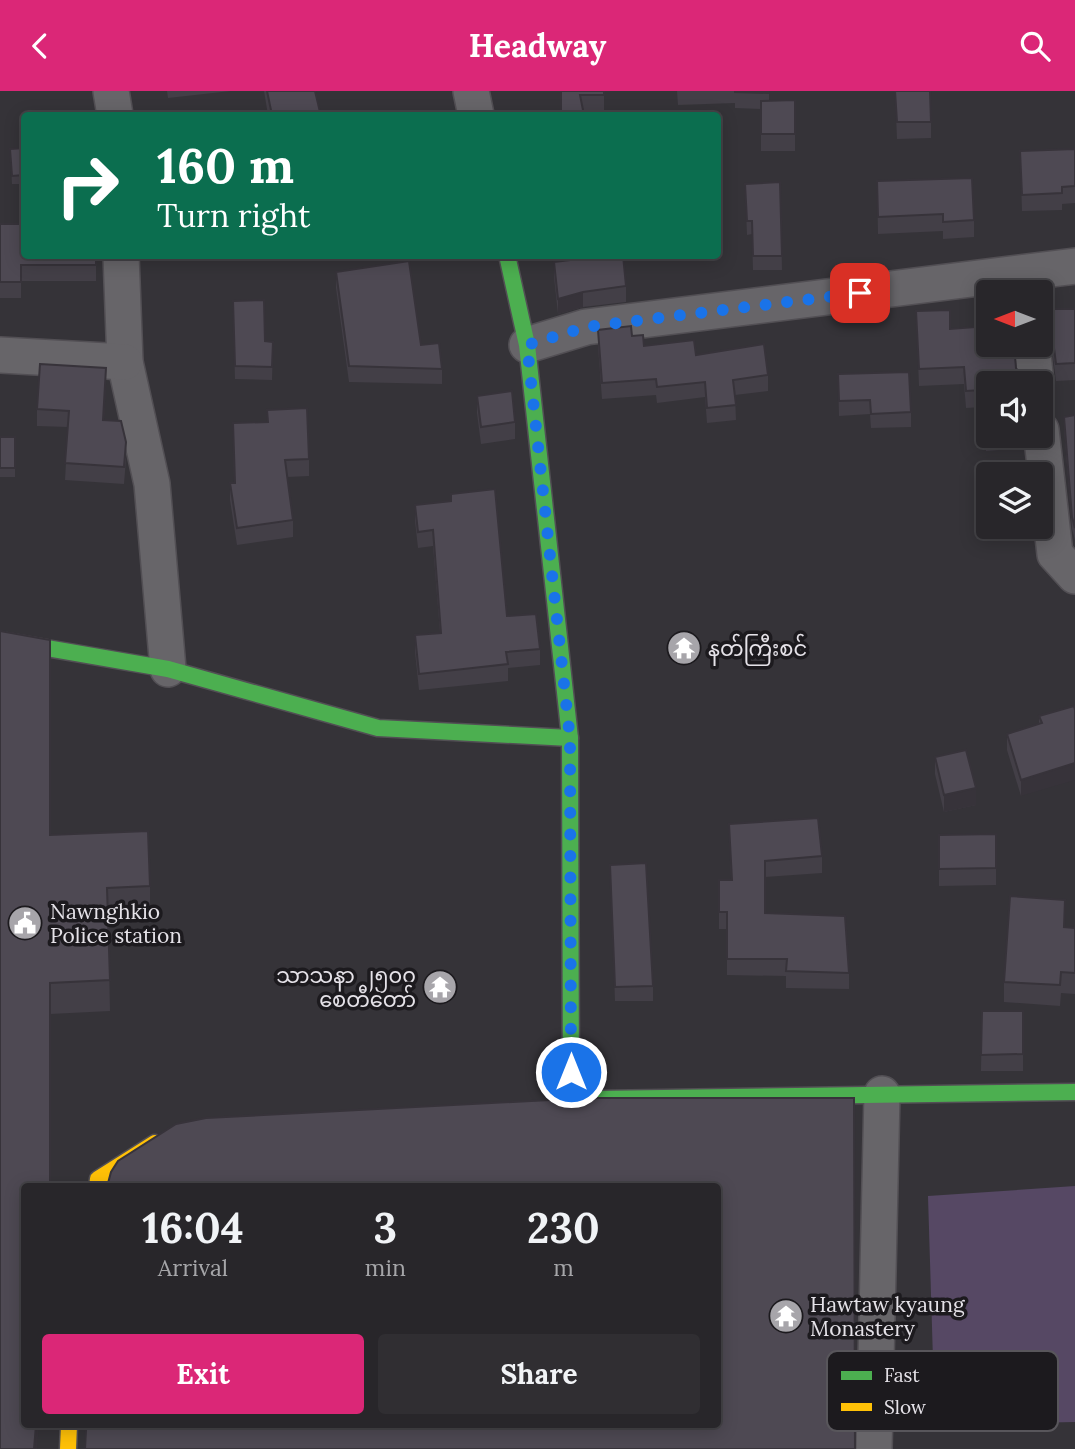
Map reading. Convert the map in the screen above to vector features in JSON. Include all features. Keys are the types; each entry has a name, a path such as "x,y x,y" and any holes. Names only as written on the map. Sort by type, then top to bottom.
{"main road":[{"path":"508,259 527,345 570,739 565,1100 1075,1092"},
{"path":"0,640 168,669 377,728 570,739"},
{"path":"98,1183 98,1179 168,1135"},
{"path":"68,1449 69,1428"}],"street":[{"path":"111,91 114,112"},
{"path":"471,91 475,112"},
{"path":"121,259 125,362 152,484 168,669"},
{"path":"1031,280 1075,266"},
{"path":"527,345 586,327 976,287"},
{"path":"0,355 125,362"},
{"path":"1043,448 1055,554 1075,576"},
{"path":"876,1351 882,1094"},
{"path":"874,1431 874,1449"}],"shaded area":[{"path":"1075,1186 1075,1422 1058,1422 1058,1351 933,1351 928,1196"}],"building":[{"path":"267,91 315,91 320,112 271,112"},
{"path":"561,91 604,91 604,95 580,95 583,112 561,112"},
{"path":"768,91 768,93 735,92"},
{"path":"895,91 930,91 931,122 897,122"},
{"path":"795,100 795,134 761,134 761,101"},
{"path":"21,148 21,175 12,176 10,149"},
{"path":"1075,149 1075,186 1062,187 1062,193 1022,195 1020,151"},
{"path":"972,178 974,220 943,222 943,214 878,217 877,181"},
{"path":"780,182 782,256 753,256 752,221 747,221 745,184"},
{"path":"0,224 21,224 21,259 96,259 96,265 21,265 21,282 0,282"},
{"path":"623,259 626,286 583,292 558,299 554,262"},
{"path":"409,261 421,345 439,343 442,369 349,366 336,272"},
{"path":"264,300 265,341 273,342 272,367 235,366 233,301"},
{"path":"1054,309 1075,309 1075,363 1056,364"},
{"path":"950,310 950,329 976,327 976,357 1015,357 1018,371 976,371 976,390 966,391 964,367 919,369 916,311"},
{"path":"631,326 632,336 643,335 644,346 694,340 696,355 764,344 768,375 733,380 736,405 707,408 705,382 657,387 656,379 602,383 598,330"},
{"path":"40,364 106,368 103,420 121,421 126,442 124,467 65,463 69,411 37,409"},
{"path":"909,372 911,412 871,414 870,400 839,401 838,374"},
{"path":"512,391 515,422 481,427 477,396"},
{"path":"307,408 309,459 285,460 293,520 237,528 230,483 235,483 233,423 268,422 267,410"},
{"path":"1075,415 1075,528 1064,417"},
{"path":"0,437 15,437 15,468 0,468"},
{"path":"495,489 507,616 536,614 540,649 506,652 508,664 419,674 415,635 441,633 433,530 418,532 415,505 451,501 451,494"},
{"name":"Nawnghkio Police station","path":"0,631 50,640 50,835 148,831 150,886 107,888 110,980 50,983 50,1183 21,1183 21,1428 36,1428 34,1449 0,1449"},
{"path":"1074,706 1075,763 1021,780 1007,734 1042,723 1039,716"},
{"path":"966,750 976,788 944,795 935,757"},
{"path":"818,818 822,856 765,861 765,913 845,916 849,973 786,971 787,959 727,959 727,912 719,912 719,880 732,880 729,824"},
{"path":"996,834 996,868 939,869 939,835"},
{"path":"646,863 653,986 615,987 610,865"},
{"path":"1010,896 1065,900 1064,927 1075,928 1075,973 1061,972 1060,985 1004,982"},
{"path":"982,1011 1023,1011 1023,1054 981,1055"},
{"name":"Hawtaw kyaung Monastery","path":"587,1098 854,1098 855,1351 827,1351 827,1431 855,1431 855,1449 85,1449 87,1428 721,1428 721,1183 108,1183 118,1161 176,1124 206,1118"}],"traffic: fast":[{"path":"508,259 527,345 570,738 571,1099"},
{"path":"0,640 168,669 378,728 570,738"},
{"path":"596,1099 1075,1092"}],"traffic: slow":[{"path":"98,1183 98,1179 155,1143"},
{"path":"68,1449 69,1428"}],"place":[{"name":"နတ်ကြီးစင်","path":"684,648"},
{"name":"Nawnghkio Police station","path":"25,923"},
{"name":"သာသနာ ၂၅၀၀ စေတီတော်","path":"440,987"},
{"name":"Hawtaw kyaung Monastery","path":"786,1316"}],"route":[{"path":"571,1072 570,739 527,345 586,327 860,293"}]}
